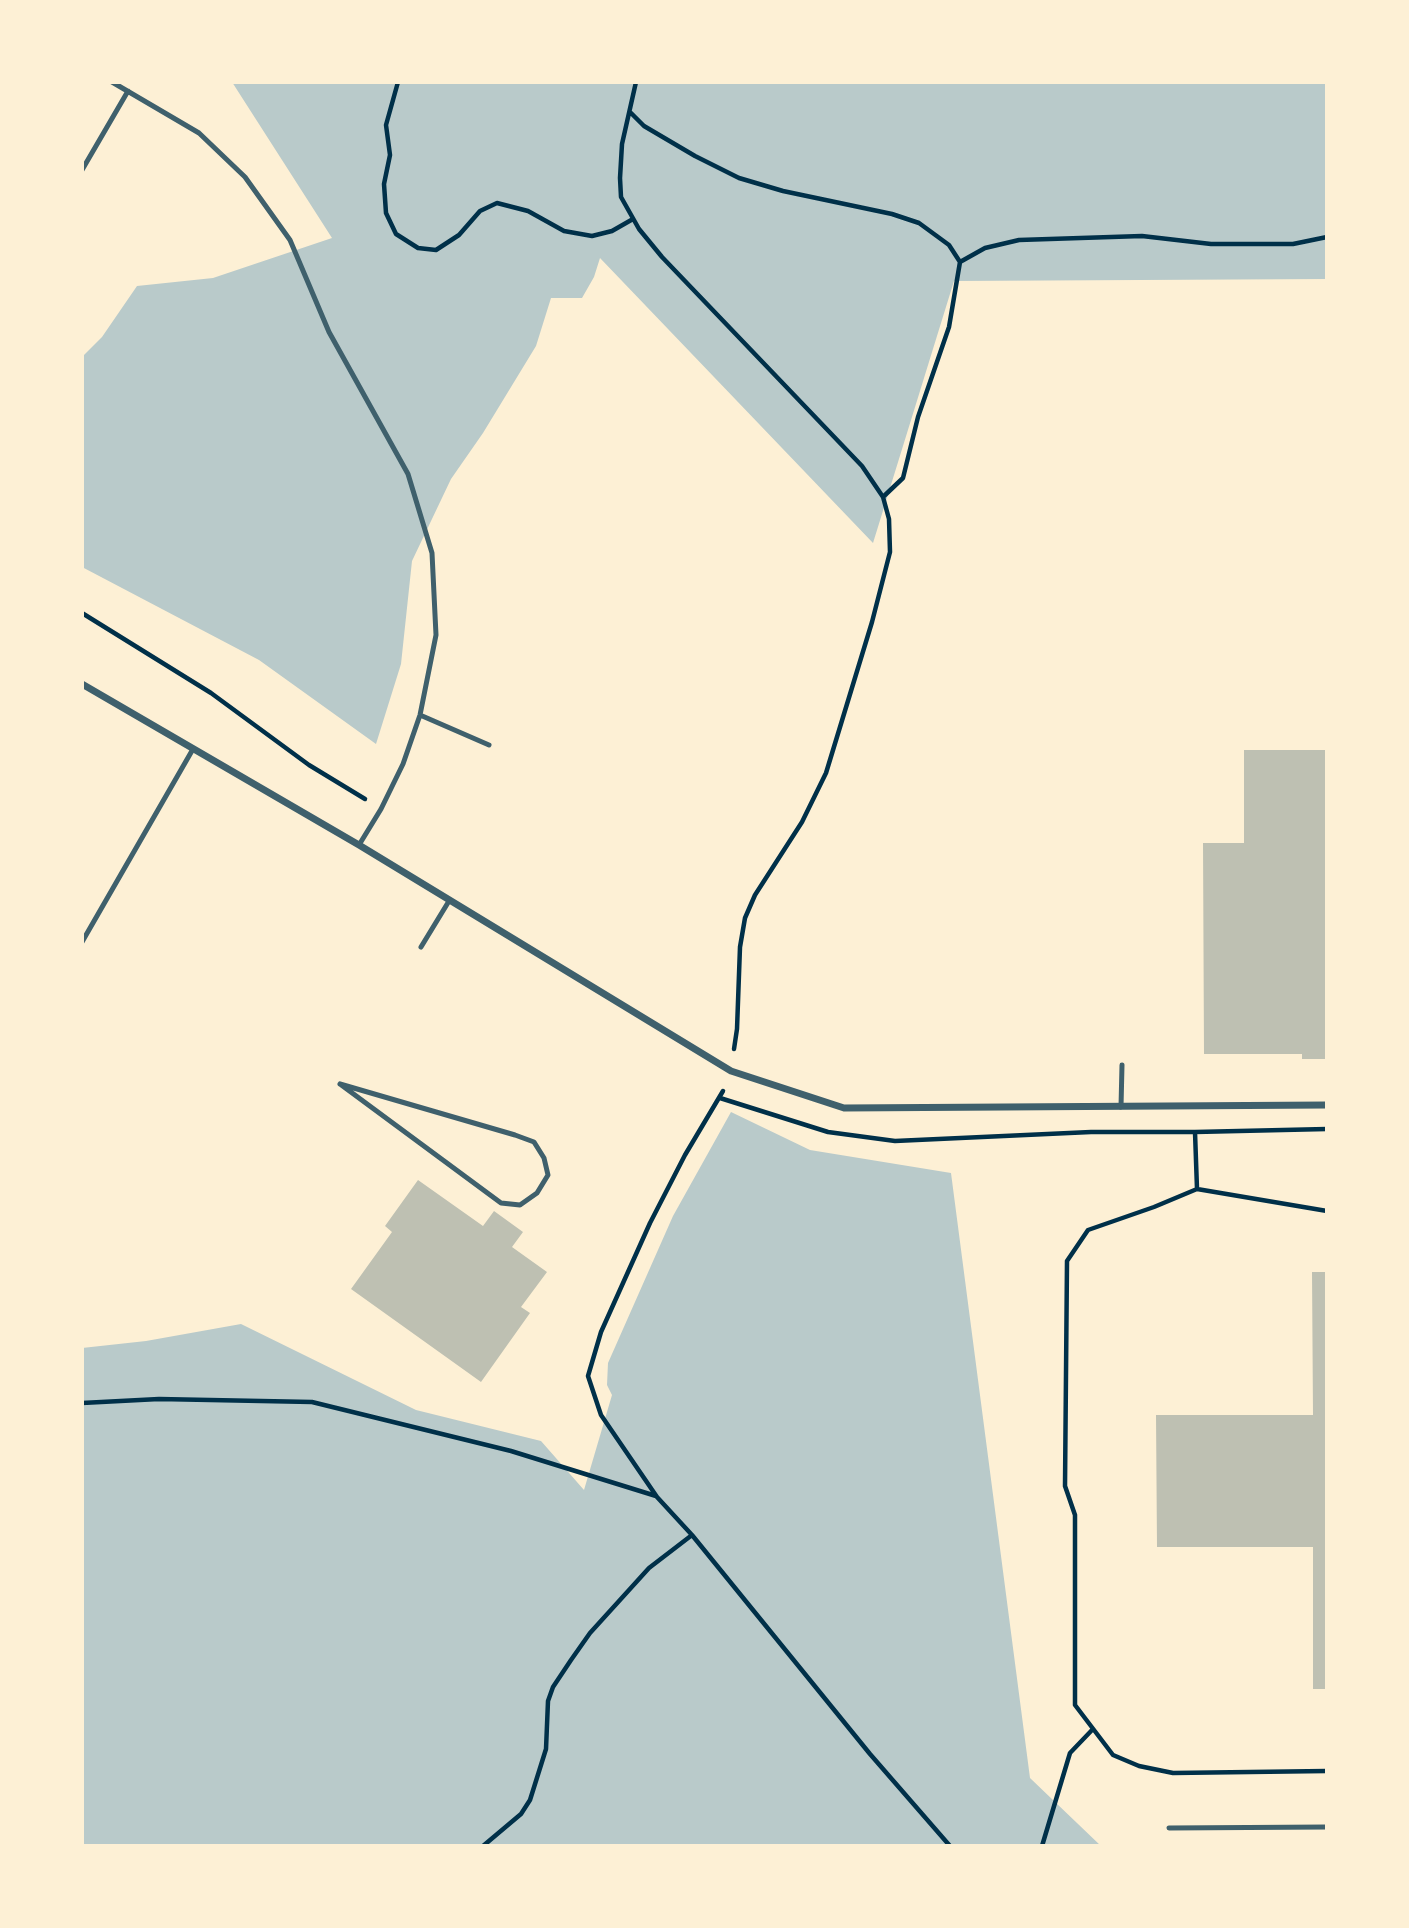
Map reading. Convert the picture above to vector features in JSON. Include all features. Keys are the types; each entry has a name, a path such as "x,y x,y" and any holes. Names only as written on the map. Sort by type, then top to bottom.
{"street":[{"path":"82,684 359,845 731,1071 844,1108 1327,1105"}],"lane":[{"path":"112,82 199,133 252,187 290,240 329,332 408,474 432,553 436,635 420,715 403,764 381,809 359,845"},
{"path":"82,170 128,91"},
{"path":"420,715 489,745"},
{"path":"82,942 193,749"},
{"path":"421,947 449,901"},
{"path":"1121,1107 1122,1065"},
{"path":"340,1084 534,1142 544,1158 548,1175 537,1193 520,1205 501,1203 340,1084"},
{"path":"1169,1828 1327,1827"}],"path":[{"path":"398,82 386,125 390,155 384,184 386,213 396,234 418,248 436,250 459,235 480,211 497,203 528,211 564,231 592,236 612,231 633,219"},
{"path":"636,82 622,144 621,197 633,219 662,257 831,430 862,466 883,497 889,519 890,552 830,762 802,822 761,885 745,918 740,947 737,1029 731,1071 720,1098 685,1155 650,1223 601,1332 588,1376 600,1415 657,1497 692,1535 870,1754 950,1846"},
{"path":"631,113 645,126 695,156 740,178 783,191 892,214 919,223 949,246 960,262 949,327 918,417 903,478 883,497"},
{"path":"960,262 985,247 1019,240 1142,236 1212,244 1293,244 1327,237"},
{"path":"82,613 211,693 309,765 381,809"},
{"path":"720,1098 828,1132 895,1141 1091,1132 1327,1129"},
{"path":"1195,1132 1197,1189"},
{"path":"1327,1211 1197,1189 1088,1230 1067,1261 1065,1486 1075,1515 1075,1705 1113,1755 1139,1766 1172,1773 1327,1770"},
{"path":"82,1403 159,1399 312,1402 511,1451 657,1497"},
{"path":"483,1846 522,1814 530,1800 546,1749 548,1701 553,1687 571,1660 590,1633 649,1568 692,1535"},
{"path":"1042,1846 1070,1753 1093,1729"}],"shaded area":[{"path":"232,82 1327,82 1327,279 954,281 873,543 600,258 594,277 582,298 551,298 536,346 483,433 451,479 412,561 401,664 376,744 259,660 82,567 82,357 102,337 137,286 213,278 332,238"},
{"path":"731,1112 810,1150 951,1173 1030,1778 1101,1846 82,1846 82,1348 146,1341 241,1324 416,1410 541,1441 584,1490 612,1395 607,1385 608,1363 673,1216"}],"building":[{"path":"1244,750 1327,750 1327,1059 1302,1059 1302,1054 1204,1054 1203,843 1244,843"},
{"path":"418,1180 483,1226 494,1211 523,1232 512,1247 547,1272 521,1307 530,1313 481,1382 351,1289 392,1232 385,1226"},
{"path":"1312,1272 1327,1272 1327,1689 1313,1689 1313,1547 1157,1547 1156,1415 1313,1415"}]}
